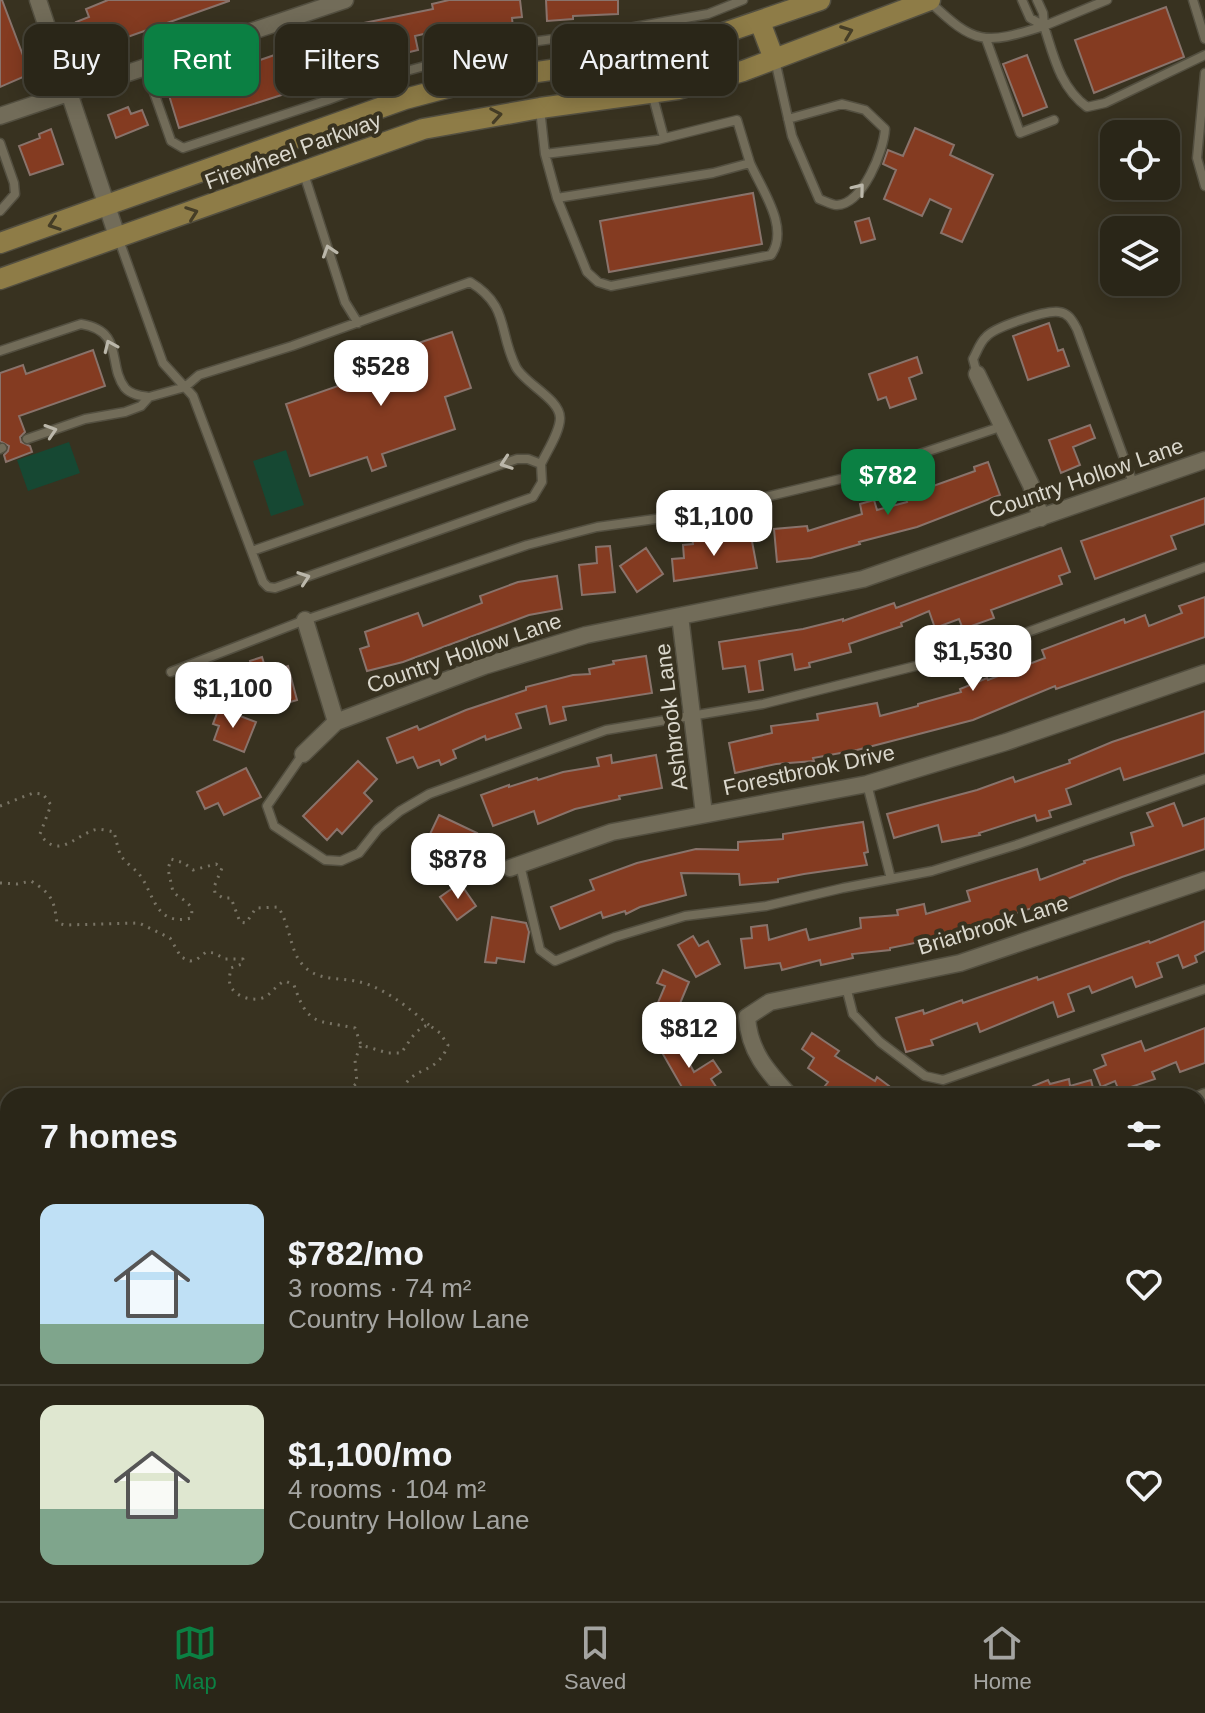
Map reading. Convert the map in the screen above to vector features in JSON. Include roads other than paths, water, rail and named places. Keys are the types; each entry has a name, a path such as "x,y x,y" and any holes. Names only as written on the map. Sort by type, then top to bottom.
{"main road":[{"name":"Firewheel Parkway","path":"0,243 405,99 473,81 628,59 680,48 820,0"},
{"name":"Firewheel Parkway","path":"737,71 929,0"},
{"path":"760,22 774,59"},
{"path":"540,108 541,72"},
{"name":"Firewheel Parkway","path":"0,279 423,129 630,96"}],"street":[{"path":"38,0 46,24"},
{"path":"259,29 345,0"},
{"path":"0,116 58,96"},
{"path":"71,96 118,239"},
{"path":"977,374 1031,485 1041,518"},
{"name":"Country Hollow Lane","path":"303,754 336,722 484,666 586,635 863,579 1205,460"},
{"name":"Ashbrook Lane","path":"680,616 704,814"},
{"path":"305,620 336,722"},
{"name":"Forestbrook Drive","path":"515,866 612,832 867,784 1006,742 1205,673"},
{"name":"Briarbrook Lane","path":"784,1088 748,1038 747,1017 770,1002 960,963 1205,880"}],"lane":[{"path":"155,96 171,141 183,148 399,73 495,47 708,14 743,0"},
{"path":"929,0 957,28 986,39 1006,38 1044,26 1107,0"},
{"path":"1022,0 1030,18 1044,26"},
{"path":"1037,0 1056,64 1072,96 1087,107 1115,99 1205,55"},
{"path":"1193,0 1205,39"},
{"path":"986,39 1020,133 1054,120"},
{"path":"774,59 788,119 792,136 819,199 835,206 848,202 864,186 885,141 885,129 865,110 842,104 788,119"},
{"path":"1205,73 1197,158 1205,186"},
{"path":"653,96 664,138"},
{"path":"540,108 545,154 557,198 587,272 598,282 611,286 771,255 778,245 778,225 750,163 737,120 664,138 545,154"},
{"path":"0,143 15,194 0,211"},
{"path":"557,198 700,176 750,163"},
{"path":"304,173 345,302 358,323"},
{"path":"0,351 81,324 92,326 103,332 111,344 125,388 133,394 149,397 185,387 199,375 358,323 470,282 488,293 499,315 516,367 556,406 560,418 541,464 542,482 533,497 275,588 268,587 263,582 193,396 185,387 163,363 118,239"},
{"path":"977,374 973,359 983,338 993,331 1043,314 1065,313 1077,329 1133,483"},
{"path":"27,439 85,419 125,412 141,406 149,397"},
{"path":"171,672 305,620 527,545 597,527 699,513 857,475 1003,426"},
{"path":"252,551 517,459 541,464"},
{"path":"303,754 284,777 267,806 274,826 325,860 341,861 359,853 378,829 429,794 606,730 763,704 976,651 1205,567"},
{"path":"515,866 540,950 555,961 615,937 685,916 766,906 932,871 1205,779"},
{"path":"867,784 891,879"},
{"path":"846,987 853,1014 880,1042 925,1076 943,1080 1205,989"}]}
